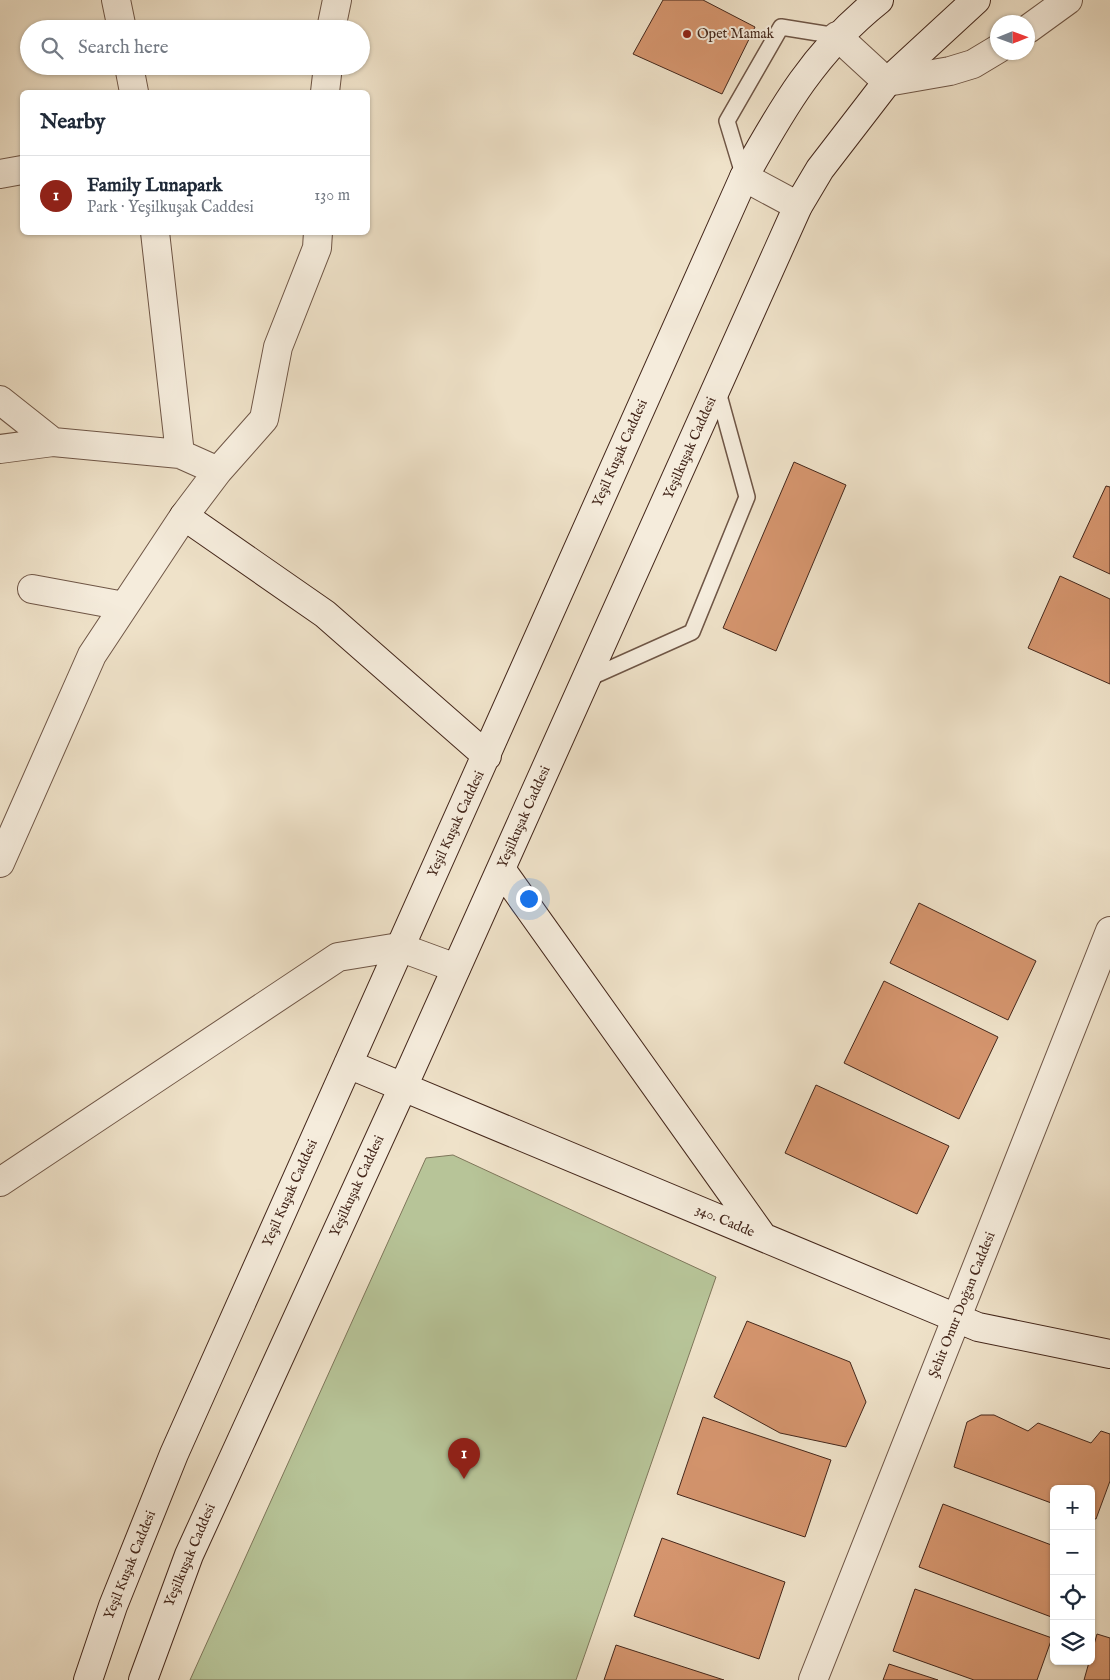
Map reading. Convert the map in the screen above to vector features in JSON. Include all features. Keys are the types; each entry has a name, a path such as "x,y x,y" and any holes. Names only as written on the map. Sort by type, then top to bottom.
{"street":[{"path":"116,0 120,20"},
{"path":"333,20 337,0"},
{"name":"Yeşil Kuşak Caddesi","path":"88,1680 113,1606 174,1454 744,177 799,83 837,36 879,0"},
{"name":"Yeşilkuşak Caddesi","path":"143,1680 189,1555 501,869 798,206 820,169 888,82 976,0"},
{"path":"1035,24 1068,0"},
{"path":"837,36 888,82 950,71 973,64 990,54"},
{"path":"131,75 134,90"},
{"path":"325,90 327,75"},
{"path":"0,174 20,170"},
{"path":"744,177 798,206"},
{"path":"155,235 180,454"},
{"path":"0,863 92,655 184,516 218,471 264,419 278,347 317,248 318,235"},
{"path":"0,400 53,442"},
{"path":"0,449 53,442 180,454 218,471"},
{"path":"184,516 325,614 487,756"},
{"path":"32,590 124,606"},
{"path":"501,869 764,1237"},
{"name":"Şehit Onur Doğan Caddesi","path":"813,1680 1110,931"},
{"path":"0,1182 338,957 400,947 456,968"},
{"name":"340. Cadde","path":"348,1064 978,1327 1110,1354"}],"lane":[{"path":"744,177 727,121 781,27 837,36"},
{"path":"586,680 692,632 747,497 717,387"}],"green space":[{"path":"453,1155 716,1277 576,1680 190,1680 426,1158"}],"building":[{"path":"663,0 703,0 755,27 722,94 633,54"},
{"path":"794,462 846,485 776,651 723,628"},
{"path":"1106,486 1110,487 1110,574 1073,557"},
{"path":"1060,576 1110,599 1110,684 1028,648"},
{"path":"919,903 1036,961 1008,1020 890,963"},
{"path":"884,981 998,1037 959,1119 844,1063"},
{"path":"816,1085 949,1146 917,1214 785,1153"},
{"path":"747,1321 850,1362 866,1402 846,1447 780,1433 714,1397"},
{"path":"981,1415 994,1415 1028,1431 1038,1423 1091,1443 1101,1431 1110,1434 1110,1481 1096,1519 1095,1485 1050,1485 1050,1503 954,1467 967,1422"},
{"path":"703,1417 831,1460 805,1537 677,1494"},
{"path":"943,1504 1050,1544 1050,1616 919,1567"},
{"path":"662,1538 785,1582 759,1659 634,1616"},
{"path":"915,1589 1050,1637 1050,1644 1037,1680 974,1680 893,1651"},
{"path":"1097,1634 1110,1638 1110,1680 1084,1680 1088,1665 1095,1665 1095,1641"},
{"path":"616,1645 724,1680 604,1680"},
{"path":"889,1664 938,1680 883,1680"}],"place":[{"name":"Opet Mamak","path":"687,34"},
{"name":"Family Lunapark","path":"464,1479"}]}
